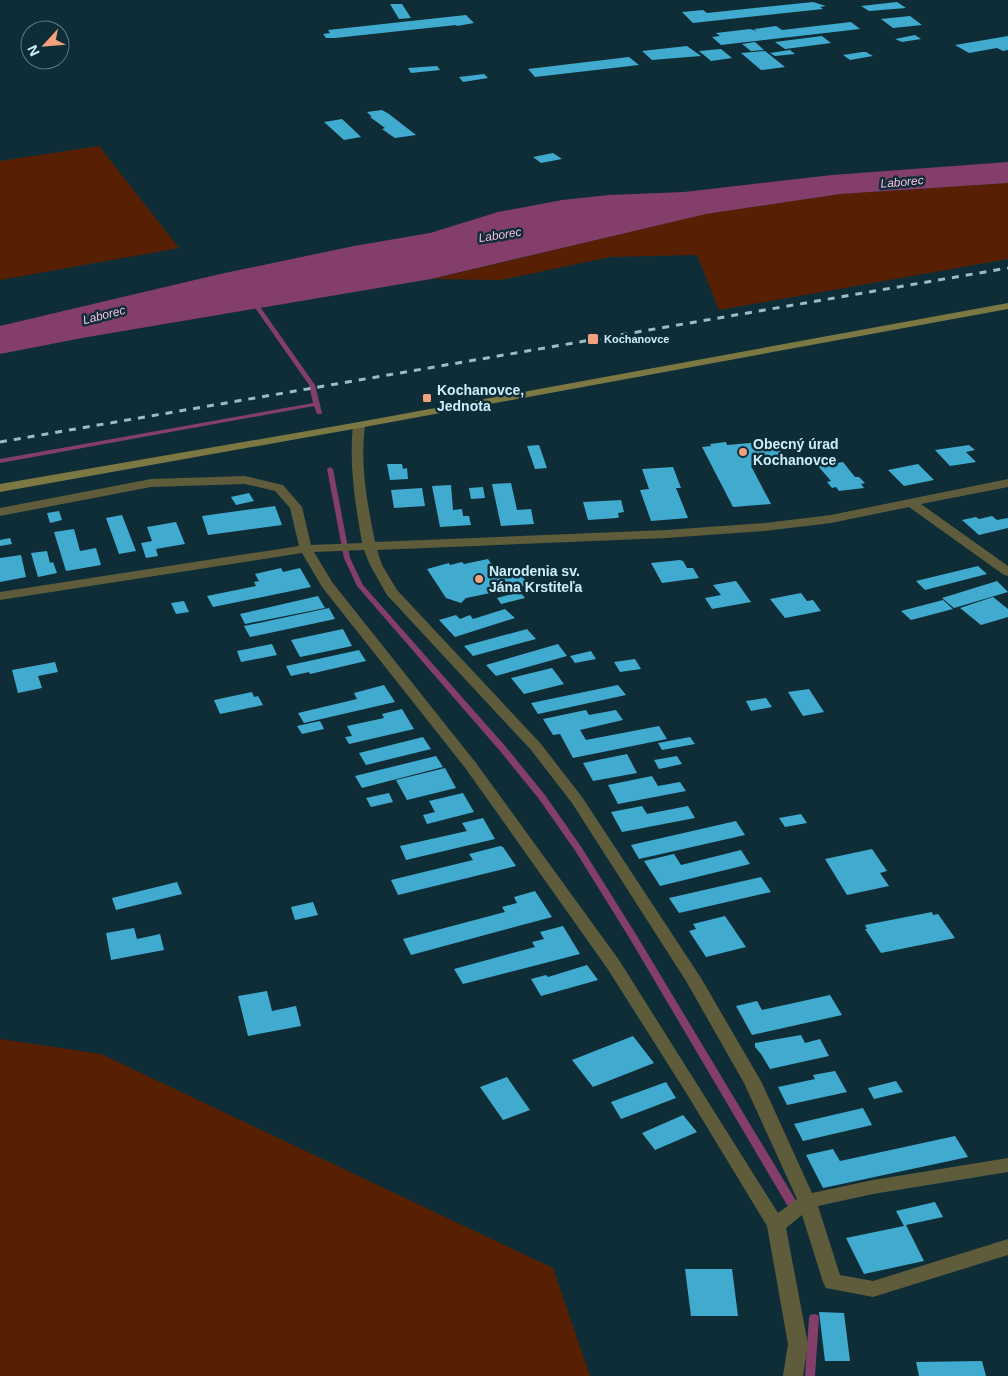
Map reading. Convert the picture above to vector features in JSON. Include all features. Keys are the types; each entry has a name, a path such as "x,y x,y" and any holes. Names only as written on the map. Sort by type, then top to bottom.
{"main road":[{"path":"0,488 359,425 1008,306"}],"street":[{"path":"359,425 356,453 363,546 392,592 536,747 577,800 693,978 753,1083 807,1201 833,1282 873,1289 1008,1247"},
{"path":"0,512 151,483 245,480 279,488 296,507 306,549 328,584 471,766 613,964 691,1086 776,1225 798,1344 793,1376"},
{"path":"0,596 306,549 666,534 755,528 831,519 1008,482"},
{"path":"911,503 1008,572"},
{"path":"776,1225 807,1201 873,1187 1008,1165"}],"shaded area":[{"path":"99,146 179,248 0,280 0,161"},
{"path":"1008,183 1008,259 719,310 697,255 610,257 501,280 432,279 706,214 840,194"},
{"path":"0,1039 101,1054 553,1268 590,1376 0,1376"}],"water":[{"name":"Laborec","path":"1008,162 1008,183 840,194 706,214 431,279 82,338 0,354 0,326 220,274 354,246 430,233 498,212 562,200 609,195 684,192 832,175"}],"building":[{"path":"813,2 826,6 820,7 823,9 693,23 682,12 703,10 707,13"},
{"path":"897,2 906,8 869,11 861,6"},
{"path":"390,4 402,4 411,18 399,19"},
{"path":"466,15 474,23 335,38 326,38 323,34 330,33 328,30"},
{"path":"910,16 922,25 893,28 881,19"},
{"path":"851,22 860,29 721,45 712,37 720,36 716,33 750,29 757,31 754,29 776,26 782,30"},
{"path":"915,35 921,39 902,42 895,39"},
{"path":"822,36 831,43 785,49 775,42"},
{"path":"1008,36 1008,50 1003,51 997,48 969,53 955,45"},
{"path":"755,42 764,50 751,51 742,44"},
{"path":"687,46 701,56 652,60 642,51"},
{"path":"721,49 732,58 711,61 699,51"},
{"path":"790,50 795,54 775,56 770,53"},
{"path":"765,51 785,67 761,70 741,53"},
{"path":"862,52 873,56 850,60 843,55"},
{"path":"629,57 639,65 535,77 528,69"},
{"path":"437,66 440,70 411,73 408,68"},
{"path":"484,74 488,78 463,82 459,77"},
{"path":"382,110 416,135 395,138 382,129 385,128 370,117 372,117 367,112"},
{"path":"342,119 361,137 344,140 324,122"},
{"path":"553,153 562,159 541,163 533,157"},
{"path":"774,441 784,458 763,460 765,465 751,466 771,504 733,507 702,447 726,442 727,445"},
{"path":"539,445 547,468 535,469 527,446"},
{"path":"969,445 975,450 966,452 976,462 950,466 935,450"},
{"path":"843,462 855,477 859,477 865,483 861,484 864,488 839,491 836,487 832,488 827,482 831,481 818,466"},
{"path":"387,464 402,464 403,469 407,468 408,479 390,480"},
{"path":"918,464 934,480 904,486 888,470"},
{"path":"673,467 681,488 676,488 688,518 651,521 640,490 649,489 642,469"},
{"path":"511,483 517,510 531,509 534,524 501,526 492,484"},
{"path":"451,485 453,510 462,509 463,516 469,516 471,525 440,527 432,486"},
{"path":"483,487 485,498 471,499 469,488"},
{"path":"422,488 425,506 394,508 391,490"},
{"path":"249,493 254,501 236,505 231,497"},
{"path":"621,500 624,512 618,513 619,517 588,520 583,502"},
{"path":"275,506 282,525 208,535 202,516"},
{"path":"59,511 62,520 50,523 47,513"},
{"path":"122,515 136,551 119,554 106,518"},
{"path":"992,516 997,520 1008,518 1008,528 979,535 962,520 976,517 979,519"},
{"path":"176,522 185,544 156,549 158,556 146,558 141,543 152,541 147,527"},
{"path":"74,529 80,551 96,548 101,565 66,571 54,532"},
{"path":"10,538 12,544 0,546 0,540"},
{"path":"47,551 50,563 53,562 57,573 38,577 31,553"},
{"path":"21,555 26,577 0,582 0,558"},
{"name":"Narodenia sv. Jána Krstiteľa","path":"488,559 497,572 516,568 529,585 466,598 461,603 446,598 427,569 449,563 450,565 462,562 464,564"},
{"path":"683,561 687,568 693,568 699,578 662,583 651,563"},
{"path":"978,566 987,574 925,590 916,581"},
{"path":"281,568 283,572 300,568 311,587 213,607 207,596 256,586 254,582 259,581 255,574"},
{"path":"736,581 751,602 712,609 705,598 721,595 713,585"},
{"path":"997,581 1008,592 954,608 942,598"},
{"path":"520,592 525,598 501,604 497,598"},
{"path":"801,593 807,601 813,600 821,611 785,618 770,599"},
{"path":"318,596 325,608 245,624 240,614"},
{"path":"993,597 1008,609 1008,617 981,625 960,608"},
{"path":"943,600 953,609 911,620 901,611"},
{"path":"184,601 189,612 176,614 171,603"},
{"path":"329,608 335,619 250,637 244,626"},
{"path":"505,609 515,618 455,637 439,620 456,615 460,619 470,615 473,619"},
{"path":"343,629 352,646 300,657 291,640"},
{"path":"527,629 536,639 473,656 464,646"},
{"path":"272,644 277,655 241,662 237,651"},
{"path":"558,644 567,656 496,676 486,665"},
{"path":"359,650 366,661 310,674 309,672 291,676 286,666"},
{"path":"591,651 596,659 575,663 570,656"},
{"path":"635,659 641,669 620,672 614,662"},
{"path":"55,662 58,672 38,676 42,688 18,693 12,670"},
{"path":"552,668 564,684 524,694 511,678"},
{"path":"384,685 395,702 304,723 298,713 357,699 354,693"},
{"path":"618,685 626,695 538,714 531,703"},
{"path":"809,689 824,712 803,716 788,692"},
{"path":"252,692 254,697 258,696 263,705 220,714 214,700"},
{"path":"766,698 772,707 751,711 746,701"},
{"path":"402,709 414,729 349,744 345,737 352,736 347,726 384,718 382,714"},
{"path":"586,710 589,715 616,710 623,720 567,733 580,730 586,740 659,726 667,739 573,758 560,734 553,735 543,719"},
{"path":"320,721 324,729 302,734 297,726"},
{"path":"423,737 431,749 366,765 359,753"},
{"path":"690,737 695,744 662,750 658,743"},
{"path":"627,754 637,773 593,781 583,763"},
{"path":"436,756 443,767 362,788 355,776"},
{"path":"677,756 682,764 659,769 654,760"},
{"path":"445,768 456,788 407,800 396,780"},
{"path":"652,776 658,786 680,782 686,791 618,804 608,785"},
{"path":"389,793 393,802 371,807 366,798"},
{"path":"463,793 474,812 427,824 423,815 435,812 429,801"},
{"path":"642,806 647,814 688,806 695,818 622,832 611,812"},
{"path":"801,814 807,823 785,827 779,818"},
{"path":"483,818 495,839 406,860 400,846 467,831 462,823"},
{"path":"736,821 745,835 639,859 631,845"},
{"path":"500,846 503,847 516,866 398,895 391,880 473,860 469,854"},
{"path":"872,849 887,871 880,873 889,886 847,895 825,859"},
{"path":"741,850 750,864 660,886 644,861 674,854 681,865"},
{"path":"761,877 771,892 679,913 669,898"},
{"path":"177,882 182,894 116,910 112,898"},
{"path":"535,891 552,917 411,955 403,939 505,912 502,907 517,903 514,897"},
{"path":"313,902 318,915 295,920 291,907"},
{"path":"932,912 933,915 938,914 955,938 881,953 865,929 867,929 865,925"},
{"path":"725,916 746,947 706,957 689,931 696,929 693,924"},
{"path":"563,926 580,954 463,984 454,969 535,947 532,942 544,939 540,932"},
{"path":"134,928 137,939 160,934 164,950 111,960 106,933"},
{"path":"587,965 598,980 541,996 531,979 546,975 548,977"},
{"path":"267,991 272,1011 296,1006 301,1026 248,1036 238,996"},
{"path":"830,995 842,1015 752,1035 736,1006 757,1001 762,1010"},
{"path":"801,1035 805,1043 820,1039 829,1056 770,1069 755,1047 755,1043"},
{"path":"633,1036 654,1063 593,1087 572,1060"},
{"path":"835,1071 847,1092 787,1105 778,1087 815,1079 813,1075"},
{"path":"507,1077 530,1110 503,1120 480,1087"},
{"path":"896,1081 903,1092 874,1099 868,1088"},
{"path":"666,1082 676,1098 621,1119 611,1102"},
{"path":"863,1108 872,1125 803,1141 794,1124"},
{"path":"683,1115 697,1132 655,1150 642,1133"},
{"path":"955,1136 968,1157 823,1188 806,1155 833,1149 840,1161"},
{"path":"935,1202 943,1217 906,1225 924,1261 864,1274 846,1238 904,1226 896,1211"},
{"path":"685,1269 732,1269 738,1316 691,1316"},
{"path":"819,1312 844,1313 850,1361 825,1361"},
{"path":"982,1361 986,1376 919,1376 916,1362"}],"waterway":[{"path":"254,302 312,385 317,404"},
{"path":"0,461 317,404"},
{"path":"317,404 319,413"},
{"path":"330,469 347,558 360,586 503,749 542,797 579,850 634,938 791,1202"},
{"path":"810,1376 814,1318"}],"railway":[{"path":"0,442 1008,268"}],"place":[{"name":"Kochanovce","path":"593,339"},
{"name":"Kochanovce, Jednota","path":"427,398"},
{"name":"Obecný úrad Kochanovce","path":"743,452"},
{"name":"Narodenia sv. Jána Krstiteľa","path":"479,579"}]}
